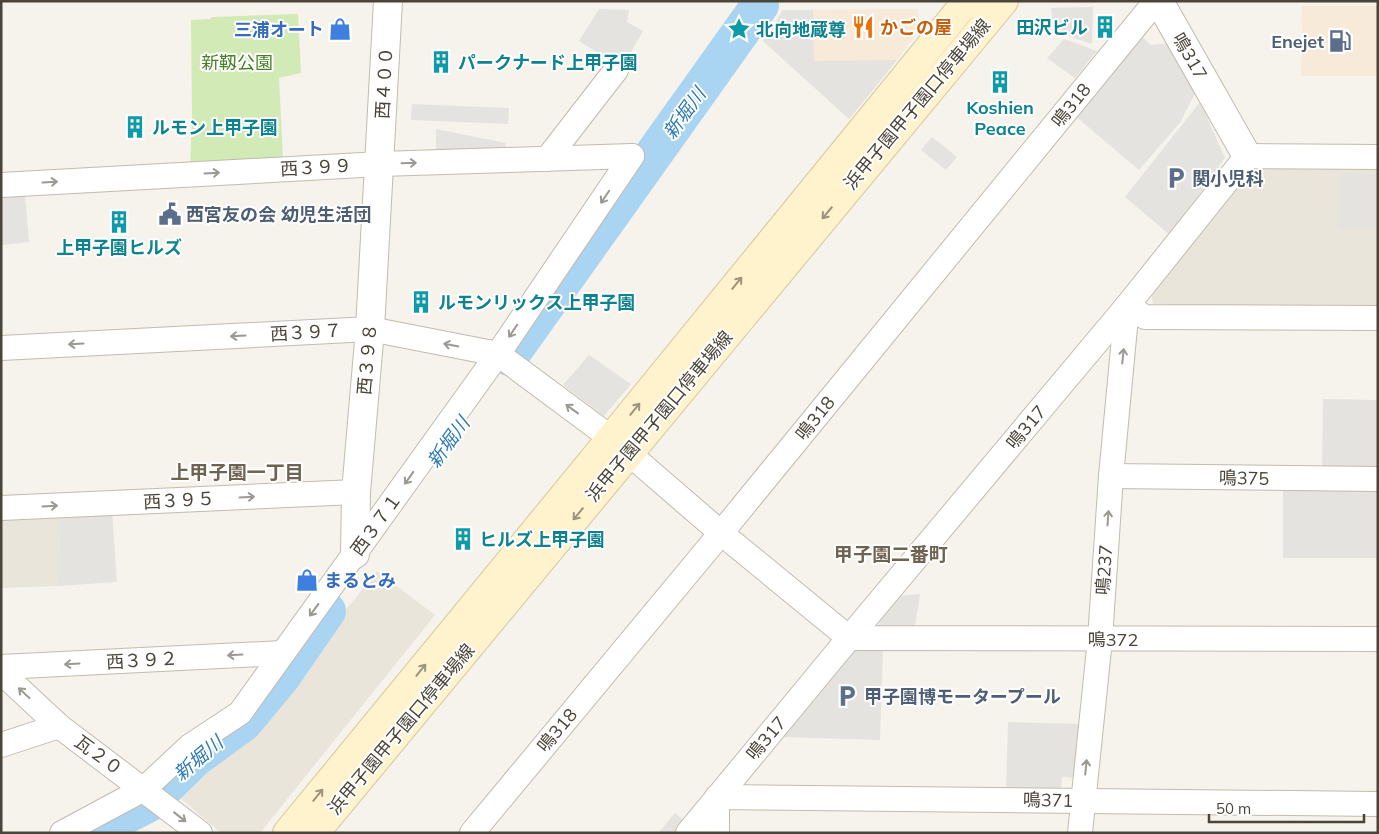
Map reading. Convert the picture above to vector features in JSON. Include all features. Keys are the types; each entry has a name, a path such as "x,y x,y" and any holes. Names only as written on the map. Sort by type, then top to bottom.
{"main road":[{"name":"浜甲子園甲子園口停車場線","path":"315,833 962,7 971,1"},
{"name":"浜甲子園甲子園口停車場線","path":"286,833 1004,1"}],"street":[{"name":"西４００","path":"380,164 388,1"},
{"name":"鳴317","path":"688,833 1128,306 1247,156 1157,1"},
{"name":"鳴318","path":"472,833 721,533 1157,1"},
{"path":"547,159 616,70"},
{"name":"西３９９","path":"1,185 380,164 632,156"},
{"name":"西３７１","path":"62,833 152,795 190,746 240,713 355,554 502,357 632,156"},
{"path":"1247,156 1378,157"},
{"name":"西３９８","path":"355,554 356,492 370,329 380,164"},
{"path":"1128,306 1145,317 1378,318"},
{"name":"鳴237","path":"1080,833 1100,639 1111,476 1128,306"},
{"name":"西３９７","path":"1,348 370,329 502,357 620,445 721,533 849,638"},
{"name":"鳴375","path":"1111,476 1378,479"},
{"name":"西３９５","path":"1,508 356,492"},
{"name":"鳴372","path":"849,638 1378,639"},
{"name":"西３９２","path":"1,667 283,653"},
{"name":"瓦２０","path":"1,672 59,726 200,833"},
{"path":"1,746 59,726"},
{"path":"717,833 718,797"},
{"name":"鳴371","path":"718,797 1378,804"}],"shaded area":[{"name":"Enejet","path":"1302,6 1378,6 1378,76 1301,76"},
{"path":"1093,7 1092,44 1065,35 1053,25 1051,8"},
{"path":"599,9 629,10 627,22 643,31 622,68 579,41"},
{"path":"918,9 920,29 849,119 763,41 783,10"},
{"path":"783,10 813,10 814,61 897,60 849,119 763,41"},
{"path":"1138,33 1151,45 1170,43 1196,91 1181,121 1139,170 1073,114"},
{"path":"1064,39 1097,51 1075,78 1047,58"},
{"name":"関小児科","path":"1200,102 1225,158 1170,235 1125,197"},
{"path":"412,104 509,108 508,124 411,120"},
{"path":"436,129 506,143 505,151 436,153"},
{"path":"932,137 957,157 946,170 921,150"},
{"path":"1262,163 1378,164 1378,307 1153,304 1151,293 1253,169"},
{"path":"1340,173 1378,174 1378,229 1339,229"},
{"path":"25,195 29,242 1,245 1,197"},
{"path":"589,355 631,384 604,416 563,385"},
{"path":"1323,399 1378,400 1378,469 1322,468"},
{"path":"1283,487 1378,487 1378,558 1283,558"},
{"path":"59,511 58,586 1,588 1,517"},
{"path":"59,511 112,511 117,582 58,586"},
{"path":"377,571 435,615 260,833 221,833 178,796 205,759 229,755"},
{"path":"920,594 915,626 879,629 880,614 897,596"},
{"name":"甲子園博モータープール","path":"859,649 883,651 880,740 782,737 851,652"},
{"path":"1008,722 1079,724 1077,778 1062,777 1061,790 1006,788"},
{"path":"675,813 688,824 681,833 658,833"}],"green space":[{"name":"新靱公園","path":"298,14 301,73 279,78 283,159 190,167 192,117 191,20 211,19 211,17"}],"waterway":[{"name":"新堀川","path":"509,357 760,5"},
{"name":"新堀川","path":"91,833 149,803 195,758 243,723 282,676 327,611"}],"place":[{"name":"かごの屋","path":"863,27"},
{"name":"田沢ビル","path":"1105,27"},
{"name":"三浦オート","path":"340,29"},
{"name":"北向地蔵尊","path":"739,29"},
{"name":"Enejet","path":"1340,41"},
{"name":"パークナード上甲子園","path":"441,62"},
{"name":"Koshien Peace","path":"1000,82"},
{"name":"ルモン上甲子園","path":"135,127"},
{"name":"関小児科","path":"1176,178"},
{"name":"西宮友の会 幼児生活団","path":"170,214"},
{"name":"上甲子園ヒルズ","path":"119,222"},
{"name":"ルモンリックス上甲子園","path":"421,302"},
{"name":"ヒルズ上甲子園","path":"463,539"},
{"name":"まるとみ","path":"307,580"},
{"name":"甲子園博モータープール","path":"847,696"}],"district":[{"name":"上甲子園一丁目","path":"237,472"},
{"name":"甲子園二番町","path":"891,554"}]}
